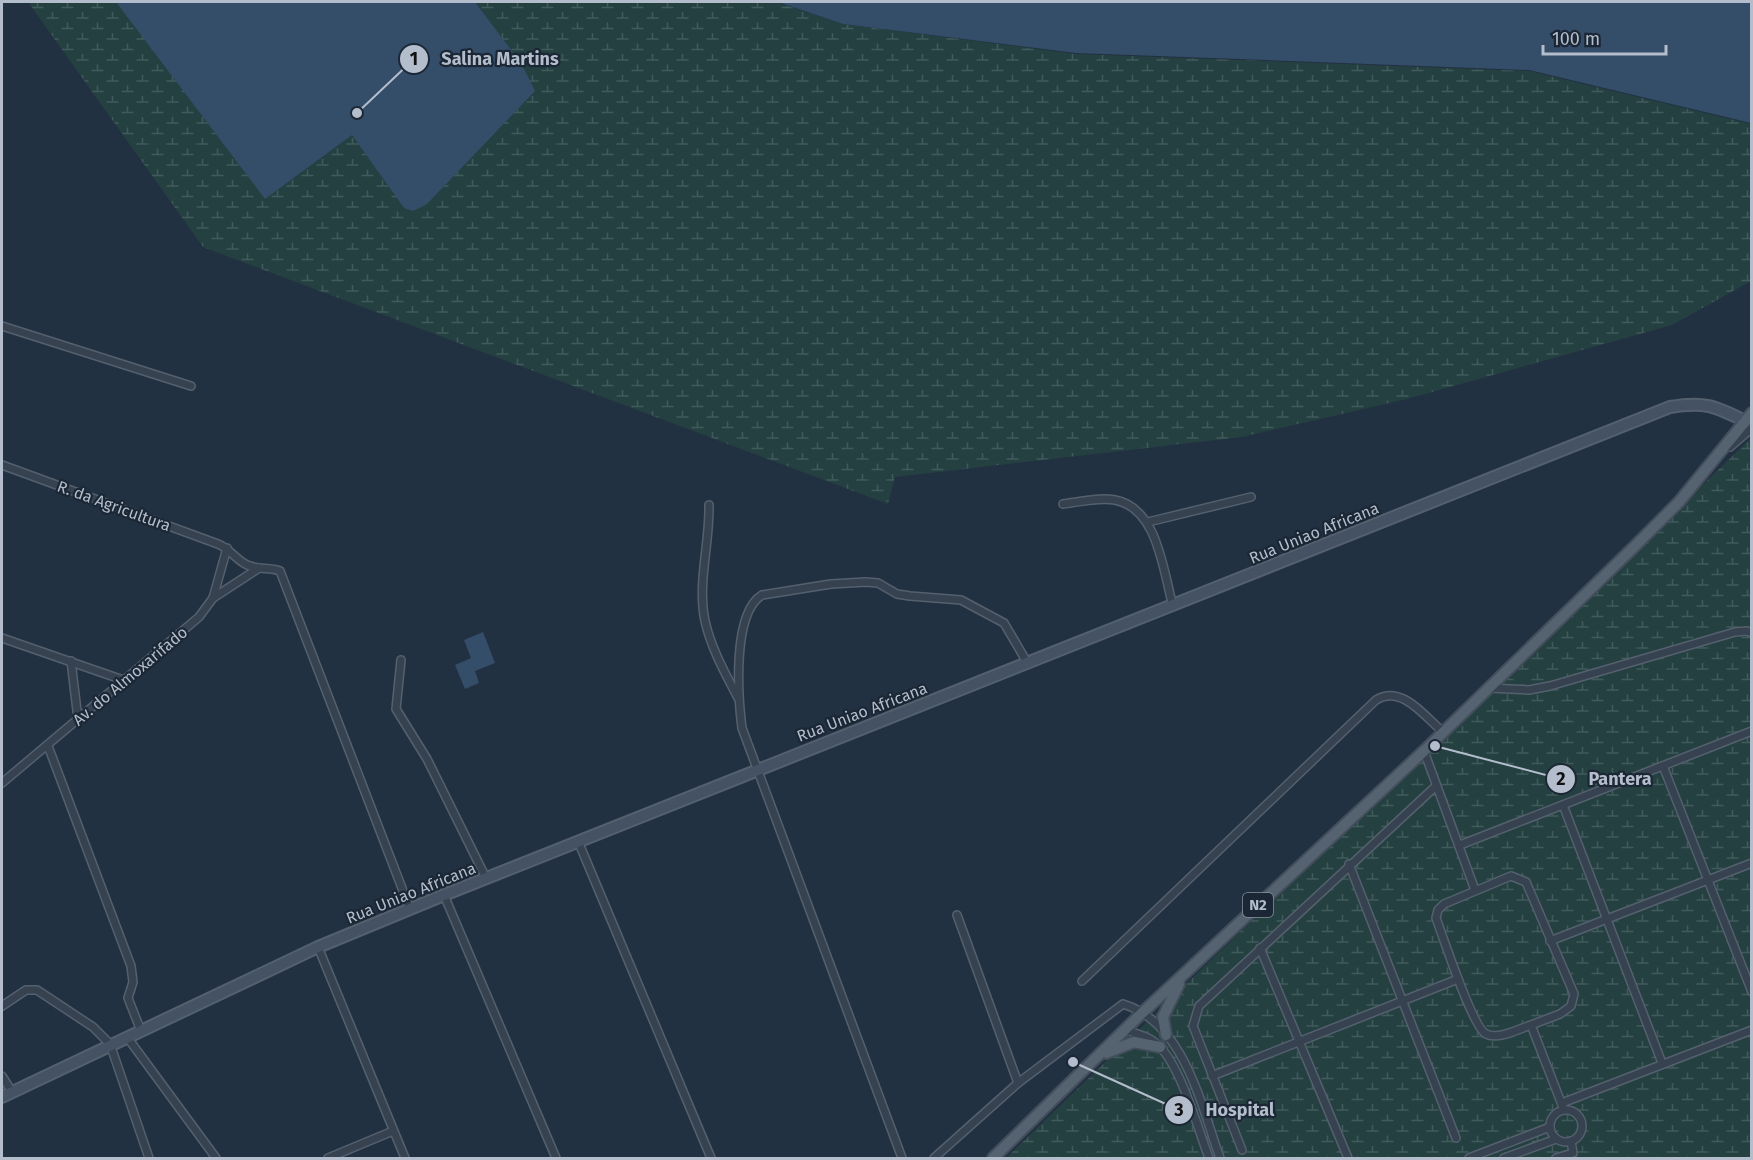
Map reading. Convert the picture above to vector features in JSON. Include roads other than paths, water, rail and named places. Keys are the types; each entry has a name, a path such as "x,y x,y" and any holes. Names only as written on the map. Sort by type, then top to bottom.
{"main road":[{"name":"Rua Uniao Africana","path":"2,1097 318,947 578,841 1670,407 1694,403 1711,405 1749,420"},
{"name":"N2","path":"993,1158 1185,973 1489,688 1679,502 1749,420"},
{"path":"1166,1035 1162,1022 1165,1010 1185,973"},
{"path":"1098,1057 1134,1042 1160,1047"}],"street":[{"path":"2,326 191,386"},
{"name":"R. da Agricultura","path":"2,465 227,548 242,561 258,568 271,567 280,571 410,909"},
{"path":"1148,522 1251,497"},
{"path":"1064,504 1113,500 1128,506 1148,522 1173,606"},
{"path":"709,505 703,591 705,622 719,662 739,700"},
{"name":"Av. do Almoxarifado","path":"2,783 200,617 213,598 227,548"},
{"path":"213,598 258,568"},
{"path":"902,1158 742,728 739,700 742,632 745,620 756,599 762,595 831,584 878,583 897,594 951,598 973,604 1005,623 1028,664"},
{"path":"1489,688 1529,690 1550,686 1735,632 1752,633"},
{"path":"2,638 126,681"},
{"path":"401,660 396,709 427,759 486,878"},
{"path":"71,661 78,719"},
{"path":"1082,981 1377,700 1389,694 1404,697 1443,732"},
{"path":"1460,845 1752,731"},
{"path":"48,746 131,966 132,982 128,998 141,1030"},
{"path":"1424,751 1475,890"},
{"path":"1663,766 1752,992"},
{"path":"1242,1150 1193,1026 1199,1006 1349,864 1436,786"},
{"path":"1563,805 1662,1063"},
{"path":"578,841 711,1158"},
{"path":"1550,941 1752,863"},
{"path":"1349,864 1456,1138"},
{"path":"1511,876 1526,882 1550,941 1574,994 1571,1006 1531,1025 1495,1036 1484,1034 1458,979 1436,918 1444,904 1511,876"},
{"path":"444,895 556,1158"},
{"path":"957,915 1018,1083"},
{"path":"318,947 405,1158"},
{"path":"1260,948 1348,1158"},
{"path":"1212,1076 1458,979"},
{"path":"2,1006 26,990 37,990 93,1027 111,1044 149,1158"},
{"path":"934,1158 1018,1083 1118,1006 1130,1006 1142,1014 1166,1035 1183,1059 1220,1158"},
{"path":"1504,1158 1556,1139 1571,1141 1580,1135 1582,1125 1574,1113 1563,1107 1531,1025"},
{"path":"1126,1030 1148,1037 1160,1047 1173,1064 1209,1158"},
{"path":"1469,1158 1550,1127 1556,1114 1563,1107 1662,1063 1752,1030"},
{"path":"127,1037 216,1158"},
{"path":"2,1076 12,1092"},
{"path":"1550,1127 1556,1139"},
{"path":"328,1158 393,1131"},
{"path":"1556,1158 1573,1153 1571,1141"}],"water":[{"path":"116,2 475,2 521,63 535,91 427,204 413,211 404,208 352,135 265,199"},
{"path":"778,2 1751,2 1751,123 1529,70 1076,53 843,24"},
{"path":"483,632 495,663 475,671 479,683 465,689 455,665 471,658 464,640"}],"place":[{"name":"Salina Martins","path":"357,113"},
{"name":"Pantera","path":"1435,746"},
{"name":"Hospital","path":"1073,1062"}]}
